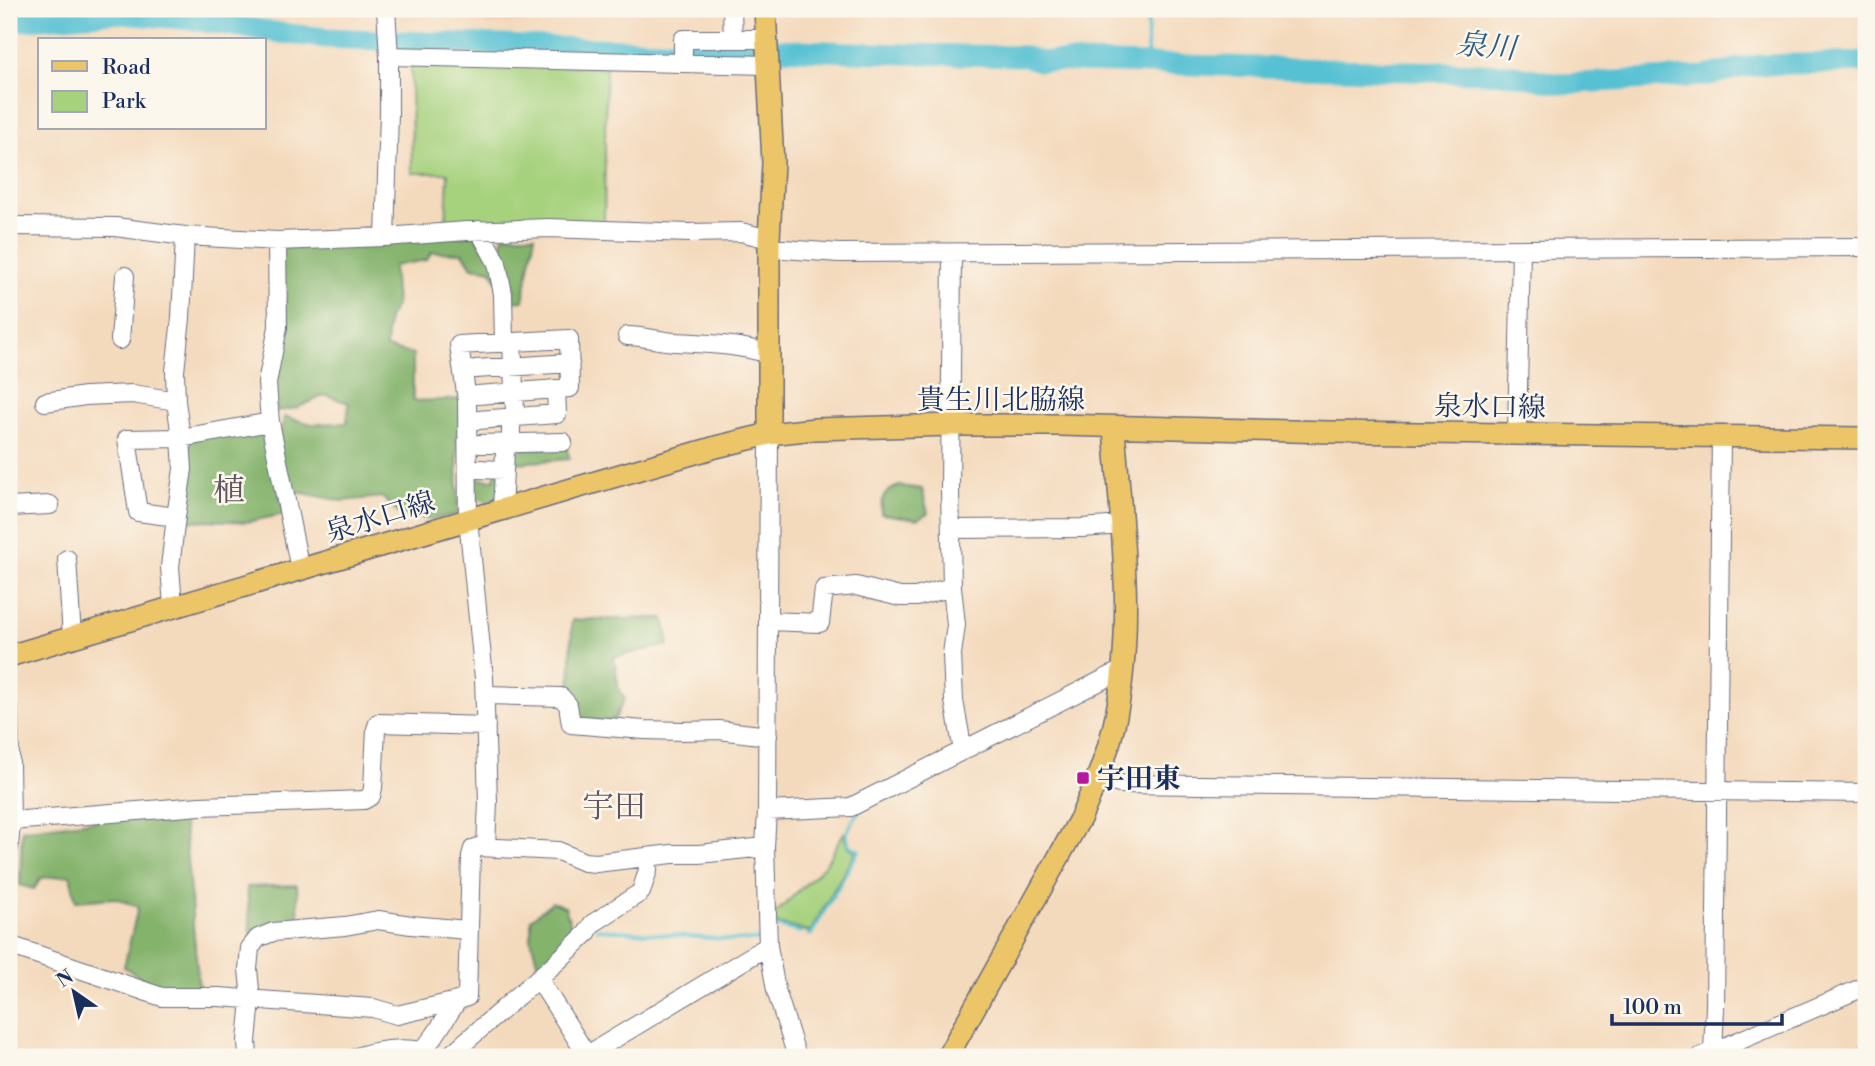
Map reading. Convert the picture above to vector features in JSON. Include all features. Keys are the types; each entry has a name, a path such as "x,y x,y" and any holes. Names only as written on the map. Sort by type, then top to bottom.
{"main road":[{"path":"765,9 773,163 769,243 769,434"},
{"name":"貴生川北脇線","path":"769,434 815,429 950,425 1114,428 1126,580 1124,669 1116,718 1098,778 1080,817 947,1057"},
{"name":"泉水口線","path":"1114,428 1866,438"},
{"name":"泉水口線","path":"9,656 502,509 769,434"}],"street":[{"path":"385,237 389,114 386,9"},
{"path":"732,9 733,39"},
{"path":"683,63 683,39 766,39"},
{"path":"388,45 683,63 768,65"},
{"path":"9,226 115,227 185,236 277,241 549,228 741,232 769,243 839,254 1866,247"},
{"path":"479,230 497,263 513,367 514,413 511,440 505,452 502,509"},
{"path":"173,606 170,567 183,469 175,371 185,236"},
{"path":"277,241 278,327 267,383 270,422 300,569"},
{"path":"1517,434 1521,250"},
{"path":"951,253 951,528 956,625 952,653 954,701 964,751"},
{"path":"120,340 125,276"},
{"path":"627,336 732,345 769,354"},
{"path":"477,395 570,388 569,339 458,345 467,400 468,519 485,695 488,802 486,846"},
{"path":"475,369 570,363"},
{"path":"478,420 557,414 556,389"},
{"path":"45,402 85,396 133,394 176,401"},
{"path":"176,517 138,512 127,439 181,438 270,422"},
{"path":"769,434 765,847 768,946 776,990 797,1057"},
{"path":"1721,436 1717,792 1707,1054 1866,986"},
{"path":"479,444 563,442"},
{"path":"478,469 504,470"},
{"path":"9,507 50,505"},
{"path":"951,528 1122,525"},
{"path":"67,559 72,637"},
{"path":"768,621 820,623 824,589 856,586 900,597 916,597 953,587"},
{"path":"767,811 851,807 1124,669"},
{"path":"485,695 561,697 568,705 571,724 644,730 719,730 768,736"},
{"path":"9,709 9,847"},
{"path":"11,821 200,806 364,800 371,796 373,788 378,723 486,726"},
{"path":"1098,778 1120,784 1866,793"},
{"path":"9,945 162,997 373,1008 397,1016 467,997 467,930 473,849 486,846 558,851 584,862 596,863 765,847"},
{"path":"435,1035 450,1057 578,942 592,924 641,892 648,870 647,857"},
{"path":"248,1057 251,1000 248,969 250,948 258,938 273,932 345,926 378,920 467,930"},
{"path":"538,978 586,1057 768,946"},
{"path":"357,1057 411,1049 422,1054 457,1001"}],"shaded area":[{"path":"485,9 524,9 525,23 486,25"}],"green space":[{"path":"411,61 606,67 604,226 446,225 448,173 412,173"},
{"path":"475,235 484,248 502,246 503,235 535,235 523,301 505,302 492,270 472,267 463,253 432,252 426,260 393,266 396,306 388,318 386,348 413,354 413,401 470,399 474,428 457,438 458,514 431,520 398,513 382,497 342,501 298,492 279,495 285,514 247,522 179,522 191,432 245,426 264,435 282,430 284,417 312,424 347,423 349,403 325,395 297,408 277,411 271,247"},
{"path":"566,447 570,459 515,463 517,500 492,504 472,495 471,478 494,480 501,451"},
{"path":"899,486 922,489 928,513 918,519 881,514 884,496"},
{"path":"664,618 669,645 614,657 619,691 625,698 613,722 574,718 570,698 572,620"},
{"path":"183,815 199,990 159,989 124,967 138,907 115,898 76,901 70,875 41,878 34,889 20,885 22,830 114,818"},
{"path":"844,833 847,846 856,851 810,932 774,923 771,918 825,865"},
{"path":"297,885 299,925 251,936 247,887"},
{"path":"552,902 565,907 574,935 543,965 538,965 531,939 531,919"}],"water":[{"path":"494,9 517,9 518,17 495,18"},
{"path":"1866,1042 1866,1057 1845,1057 1848,1053"}],"waterway":[{"path":"1147,64 1148,9"},
{"name":"泉川","path":"9,22 110,13 193,20 327,38 551,47 708,51 775,49 1023,56 1039,61 1509,74 1561,84 1705,76 1760,65 1866,62"},
{"path":"752,241 758,251 762,251"},
{"path":"1679,257 1721,257"},
{"path":"808,934 811,935 859,850 849,845 846,834 859,810"},
{"path":"772,925 801,932"},
{"path":"597,929 760,940"}],"place":[{"name":"宇田東","path":"1083,778"}],"district":[{"name":"植","path":"229,490"},
{"name":"宇田","path":"614,806"}]}
